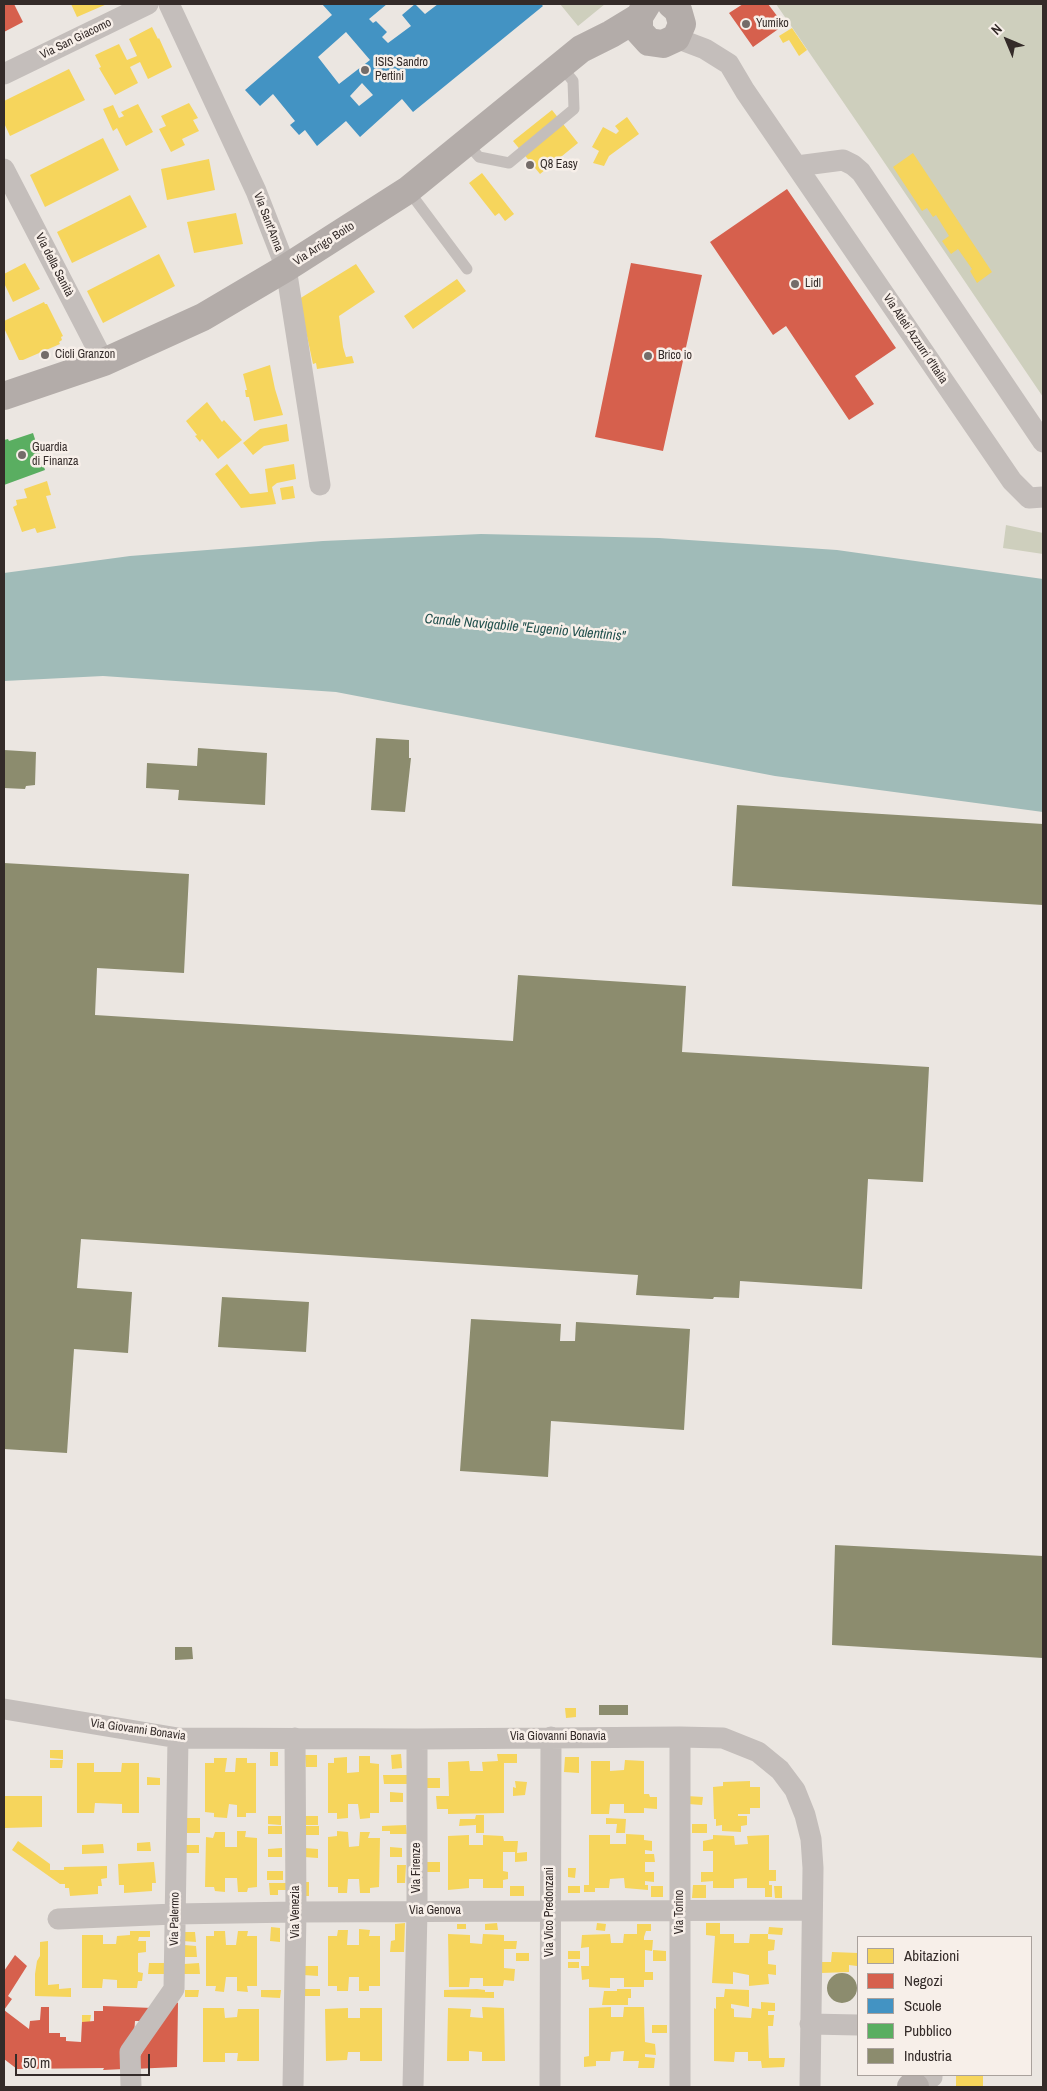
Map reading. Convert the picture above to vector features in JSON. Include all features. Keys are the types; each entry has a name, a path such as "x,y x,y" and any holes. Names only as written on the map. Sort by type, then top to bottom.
{"main road":[{"name":"Via Arrigo Boito","path":"4,396 104,362 203,317 286,268 408,190 581,49 611,34 663,16"}],"street":[{"name":"Via San Giacomo","path":"4,74 148,4"},
{"name":"Via Sant'Anna","path":"169,4 256,191 286,268 320,485"},
{"name":"Via Atleti Azzurri d'Italia","path":"663,16 705,49 729,64 1012,481 1029,498 1043,497"},
{"path":"797,166 843,160 861,172 1043,442"},
{"name":"Via della Sanità","path":"4,169 104,362"},
{"name":"Via Giovanni Bonavia","path":"4,1709 178,1738 723,1738 758,1752 780,1770 795,1790 811,1839 813,1868 810,2087"},
{"name":"Via Vico Predonzani","path":"550,2087 549,1910 551,1737"},
{"name":"Via Torino","path":"680,1737 680,2087"},
{"name":"Via Palermo","path":"130,2087 130,2052 174,1989 178,1738"},
{"name":"Via Venezia","path":"294,2087 295,1738"},
{"name":"Via Firenze","path":"413,2087 417,1739"},
{"name":"Via Genova","path":"58,1919 174,1914 296,1912 812,1910"},
{"path":"810,2024 857,2025"},
{"path":"911,2087 915,2087 932,2076"}],"lane":[{"path":"466,142 479,158 509,164 574,109 574,81 561,65"},
{"path":"408,190 467,269"}],"green space":[{"path":"560,4 605,4 578,26"},
{"path":"776,4 1043,4 1043,397 863,131"},
{"path":"1006,525 1043,533 1043,554 1003,548"}],"water":[{"name":"Canale Navigabile \"Eugenio Valentinis\"","path":"481,534 659,538 837,550 1043,579 1043,812 775,776 336,692 103,676 4,681 4,573 130,556 323,541"}],"building: Abitazioni":[{"path":"71,4 107,4 77,17"},
{"path":"786,18 789,24 784,29 781,20"},
{"path":"152,27 172,67 148,79 140,62 130,67 138,83 115,95 99,68 101,67 95,55 119,44 127,60 137,56 129,39"},
{"path":"792,28 807,50 799,56 789,40 783,43 779,36"},
{"path":"69,69 85,100 10,136 4,123 4,101"},
{"path":"189,103 198,118 193,120 199,131 182,139 185,145 171,152 159,129 166,126 161,116"},
{"path":"138,104 153,132 126,146 117,128 113,131 103,109 113,105 119,118 124,116 121,112"},
{"path":"552,110 578,143 540,174 513,141"},
{"path":"627,117 639,134 609,156 604,166 593,163 599,151 592,147 603,127 616,134 619,131 615,126"},
{"path":"103,138 119,170 45,207 30,175"},
{"path":"913,153 992,272 977,283 970,271 972,269 958,249 951,254 942,241 949,236 936,215 933,217 927,208 922,211 893,167"},
{"path":"209,159 215,190 167,200 161,169"},
{"path":"482,173 514,214 505,221 499,213 495,216 469,183"},
{"path":"130,195 147,227 72,263 57,232"},
{"path":"236,213 243,244 194,253 187,222"},
{"path":"159,254 175,286 103,323 87,291"},
{"path":"25,263 40,289 13,302 4,283 4,274"},
{"path":"356,264 375,292 339,316 346,357 352,356 354,363 317,369 316,363 313,364 299,299"},
{"path":"457,279 466,291 413,329 404,316"},
{"path":"44,302 47,304 63,336 61,337 62,340 59,342 60,344 19,360 4,328 4,321"},
{"path":"270,365 283,415 254,421 249,397 246,397 245,390 247,390 243,374"},
{"path":"207,402 222,422 224,420 242,440 218,459 202,439 200,442 186,421"},
{"path":"287,424 289,441 264,446 253,455 243,443 260,429"},
{"path":"227,464 250,494 268,492 265,469 294,464 296,479 277,483 272,487 276,504 241,508 215,474"},
{"path":"47,481 51,495 46,496 56,528 37,533 35,528 22,532 13,507 17,505 16,500 27,498 24,489"},
{"path":"293,486 295,498 282,500 280,488"},
{"path":"565,1708 576,1708 576,1717 566,1718"},
{"path":"50,1750 63,1750 63,1759 50,1758"},
{"path":"270,1752 278,1752 278,1766 270,1766"},
{"path":"401,1754 402,1768 392,1769 391,1755"},
{"path":"497,1754 517,1754 517,1763 504,1763 504,1813 448,1814 448,1809 437,1809 436,1796 449,1796 448,1762 469,1761 470,1771 483,1771 482,1762 498,1761"},
{"path":"305,1755 317,1755 317,1767 306,1767"},
{"path":"359,1756 370,1756 370,1763 379,1764 379,1813 370,1813 370,1818 360,1819 358,1804 348,1804 348,1818 337,1819 337,1813 328,1813 328,1763 334,1763 334,1758 347,1757 347,1773 359,1772"},
{"path":"565,1757 579,1757 579,1773 564,1772"},
{"path":"214,1758 227,1758 225,1772 235,1772 236,1758 247,1758 247,1763 256,1763 256,1813 246,1813 246,1817 237,1817 237,1805 229,1804 227,1818 214,1817 214,1813 205,1812 205,1763 214,1763"},
{"path":"50,1760 63,1760 62,1768 50,1768"},
{"path":"625,1760 644,1761 644,1794 649,1794 650,1797 657,1797 657,1809 644,1808 644,1813 624,1813 624,1804 610,1804 609,1814 591,1814 591,1761 610,1761 610,1771 624,1770"},
{"path":"77,1763 94,1763 94,1772 121,1772 122,1763 139,1763 139,1813 122,1813 122,1804 95,1803 94,1813 77,1813"},
{"path":"383,1775 407,1775 407,1784 384,1784"},
{"path":"147,1777 160,1778 160,1785 147,1785"},
{"path":"426,1778 440,1778 440,1788 427,1788"},
{"path":"515,1781 527,1782 525,1795 513,1796 513,1787 516,1788"},
{"path":"750,1781 750,1787 760,1787 760,1808 750,1808 750,1814 738,1814 738,1816 747,1816 747,1825 741,1826 741,1832 722,1831 722,1825 716,1826 716,1819 714,1819 713,1787 723,1786 723,1782"},
{"path":"390,1792 403,1793 403,1802 390,1802"},
{"path":"4,1796 42,1796 42,1827 4,1828"},
{"path":"687,1796 703,1797 702,1805 688,1804"},
{"path":"476,1815 484,1815 484,1833 476,1833 476,1825 459,1826 460,1819 475,1819"},
{"path":"268,1816 281,1816 281,1825 268,1824"},
{"path":"305,1816 318,1816 318,1825 305,1825"},
{"path":"185,1818 200,1818 200,1833 185,1833"},
{"path":"606,1818 626,1819 625,1833 616,1833 617,1824 606,1824"},
{"path":"692,1824 707,1824 707,1833 692,1833"},
{"path":"406,1825 407,1834 390,1834 390,1831 382,1831 382,1826"},
{"path":"268,1826 282,1826 282,1834 268,1834"},
{"path":"304,1826 319,1826 319,1835 304,1835"},
{"path":"237,1831 246,1831 245,1837 257,1838 257,1887 248,1888 247,1892 238,1892 237,1878 225,1878 225,1892 215,1891 214,1887 205,1887 206,1837 213,1838 215,1832 225,1832 225,1847 237,1847"},
{"path":"337,1831 348,1832 349,1847 359,1846 360,1832 370,1832 368,1838 380,1838 379,1887 370,1888 370,1893 360,1893 359,1879 348,1879 347,1893 338,1893 338,1887 328,1887 328,1837 337,1836"},
{"path":"626,1834 644,1835 644,1840 652,1841 652,1851 645,1850 645,1854 654,1854 655,1862 645,1862 645,1872 654,1872 654,1882 645,1881 645,1885 648,1885 648,1890 625,1888 624,1878 610,1879 609,1888 595,1888 595,1892 584,1892 584,1885 589,1885 589,1835 610,1835 610,1844 626,1844"},
{"path":"469,1835 469,1845 483,1845 483,1835 503,1836 504,1841 518,1841 517,1853 527,1852 527,1861 515,1862 515,1852 503,1852 503,1871 508,1872 508,1879 503,1880 503,1888 483,1888 483,1879 469,1879 469,1888 448,1890 448,1836"},
{"path":"713,1835 734,1836 735,1845 748,1844 747,1836 769,1835 769,1870 776,1870 776,1881 769,1881 769,1885 772,1885 772,1897 765,1897 765,1888 747,1888 747,1878 734,1879 734,1888 713,1888 713,1881 701,1882 701,1872 713,1872 713,1851 703,1851 703,1841 713,1839"},
{"path":"18,1841 50,1864 50,1870 64,1870 64,1867 107,1866 107,1878 101,1879 102,1886 98,1886 98,1894 70,1896 69,1888 65,1888 65,1884 60,1884 12,1850"},
{"path":"150,1842 151,1851 137,1851 137,1843"},
{"path":"103,1844 104,1853 82,1854 82,1845"},
{"path":"186,1845 199,1845 199,1853 186,1853"},
{"path":"390,1847 402,1848 402,1857 390,1857"},
{"path":"282,1848 282,1857 268,1857 268,1849"},
{"path":"304,1848 318,1849 318,1858 304,1857"},
{"path":"154,1862 156,1883 152,1883 152,1891 124,1893 124,1885 119,1885 118,1864"},
{"path":"425,1862 440,1862 440,1872 425,1872"},
{"path":"397,1865 406,1865 405,1883 397,1883"},
{"path":"568,1868 576,1868 575,1878 568,1877"},
{"path":"267,1871 283,1871 283,1880 267,1880"},
{"path":"301,1882 309,1882 309,1896 301,1896"},
{"path":"269,1883 286,1883 286,1890 278,1890 278,1895 270,1895"},
{"path":"693,1885 706,1885 706,1898 692,1898"},
{"path":"510,1886 524,1886 524,1896 510,1896"},
{"path":"568,1886 580,1886 580,1893 568,1893"},
{"path":"651,1886 663,1886 663,1897 651,1897"},
{"path":"774,1886 782,1886 782,1898 775,1898"},
{"path":"405,1923 404,1952 390,1952 391,1941 395,1940 395,1924"},
{"path":"497,1923 498,1930 485,1930 485,1924"},
{"path":"597,1923 606,1924 605,1931 596,1930"},
{"path":"706,1923 720,1923 720,1934 734,1934 734,1943 749,1943 750,1934 768,1934 768,1939 775,1940 774,1950 768,1951 768,1964 776,1965 776,1975 768,1974 769,1984 749,1986 749,1975 733,1972 733,1984 712,1983 715,1936 706,1935"},
{"path":"457,1924 466,1924 466,1929 457,1929"},
{"path":"637,1924 651,1924 651,1931 646,1931 644,1937 644,1940 653,1940 652,1951 645,1950 645,1972 653,1972 653,1980 644,1980 644,1987 624,1987 624,1978 610,1978 610,1988 589,1987 589,1979 582,1980 581,1966 589,1966 589,1947 581,1948 582,1935 610,1934 611,1943 623,1943 624,1934 637,1934"},
{"path":"271,1927 280,1928 280,1942 270,1941"},
{"path":"769,1927 783,1928 782,1935 768,1934"},
{"path":"359,1929 370,1930 369,1936 380,1936 380,1986 369,1986 369,1991 359,1991 359,1977 349,1977 348,1991 337,1991 337,1986 328,1986 328,1936 337,1936 338,1930 348,1930 347,1945 359,1945"},
{"path":"130,1931 150,1931 150,1937 139,1937 138,1941 146,1941 146,1952 138,1953 138,1972 143,1973 142,1981 138,1981 137,1988 117,1988 117,1980 103,1979 102,1988 82,1988 82,1935 103,1935 103,1944 116,1944 117,1936 130,1935"},
{"path":"214,1931 225,1931 226,1945 236,1945 238,1931 248,1931 247,1936 257,1936 257,1986 247,1986 248,1992 237,1991 237,1977 226,1977 224,1992 215,1991 216,1986 206,1986 206,1936 214,1936"},
{"path":"183,1932 195,1932 196,1942 183,1941"},
{"path":"448,1934 470,1935 470,1943 482,1944 483,1934 504,1935 504,1941 517,1941 516,1949 504,1949 504,1968 515,1969 514,1981 504,1980 503,1986 483,1986 483,1978 470,1978 469,1987 449,1987"},
{"path":"48,1941 48,1985 59,1984 59,1989 71,1988 71,1997 35,1996 35,1974 37,1961 40,1956 40,1942"},
{"path":"184,1945 196,1946 197,1957 183,1957"},
{"path":"653,1950 666,1951 666,1961 653,1961"},
{"path":"568,1951 580,1951 580,1959 568,1959"},
{"path":"832,1952 857,1953 857,1966 849,1965 849,1972 821,1973 821,1962 831,1962"},
{"path":"516,1953 529,1953 529,1961 516,1961"},
{"path":"568,1962 579,1962 579,1968 568,1968"},
{"path":"149,1963 165,1963 165,1974 148,1974"},
{"path":"199,1963 200,1974 184,1974 184,1964"},
{"path":"303,1966 318,1966 318,1976 303,1975"},
{"path":"305,1989 320,1989 320,1996 305,1996"},
{"path":"617,1989 631,1989 631,1998 628,1998 628,2005 602,2005 604,1991 617,1991"},
{"path":"725,1989 749,1990 749,2007 731,2004 731,2008 734,2009 734,2017 751,2018 752,2008 761,2009 761,2002 775,2003 775,2011 768,2011 768,2015 774,2015 773,2026 768,2026 769,2058 785,2058 784,2067 762,2068 761,2061 748,2061 748,2052 735,2052 734,2062 714,2061 714,2008 716,2009 716,1997 724,1997"},
{"path":"185,1990 199,1990 198,1997 185,1997"},
{"path":"261,1990 281,1990 280,1998 261,1997"},
{"path":"444,1990 485,1990 485,1992 494,1992 494,1998 444,1997"},
{"path":"482,2007 504,2008 505,2061 482,2061 482,2052 469,2051 469,2061 447,2061 448,2008 471,2009 470,2017 483,2018"},
{"path":"611,2007 611,2017 623,2017 624,2007 644,2007 645,2042 655,2044 656,2055 645,2054 645,2057 655,2058 654,2068 638,2068 639,2061 623,2061 624,2051 611,2052 610,2061 596,2061 596,2066 584,2067 584,2057 589,2056 589,2008"},
{"path":"203,2008 224,2008 225,2018 237,2017 238,2009 259,2009 259,2061 237,2061 238,2053 225,2053 225,2062 203,2062"},
{"path":"348,2008 348,2018 360,2018 360,2008 382,2008 382,2061 360,2061 360,2052 348,2052 347,2060 326,2061 325,2009"},
{"path":"82,2015 91,2015 90,2022 82,2022"},
{"path":"652,2025 667,2025 667,2033 652,2033"},
{"path":"956,2076 983,2076 983,2087 956,2086"}],"building: Negozi":[{"path":"4,4 14,4 23,22 4,32"},
{"path":"743,4 768,4 784,25 753,47 729,13"},
{"name":"Lidl","path":"787,189 896,348 855,376 874,404 849,420 786,326 773,335 710,242"},
{"name":"Brico io","path":"631,263 702,275 663,451 595,437"},
{"path":"15,1955 27,1966 8,1996 12,1999 4,2010 4,1971"},
{"path":"172,1999 178,2003 177,2067 133,2069"},
{"path":"103,2006 152,2008 143,2021 135,2021 134,2035 124,2069 103,2070 104,2068 17,2069 4,2059 4,2010 29,2029 30,2021 40,2020 41,2007 49,2007 49,2033 60,2033 60,2037 66,2037 66,2041 81,2042 82,2022 94,2021 94,2011 103,2011"}],"building: Scuole":[{"path":"322,4 387,4 369,19 373,23 376,21 387,32 382,37 388,43 411,26 402,15 415,4 425,14 438,4 541,4 543,6 413,112 402,99 360,137 346,121 317,146 305,130 299,135 290,125 295,121 273,94 260,106 245,90 332,15","holes":["346,32 370,60 339,84 318,57","362,83 373,95 359,106 350,96"]}],"building: Pubblico":[{"name":"Guardia di Finanza","path":"33,433 45,470 4,485 4,440 8,439 9,441"}],"building: Industria":[{"path":"376,738 409,740 409,758 411,758 405,812 371,810"},
{"path":"198,748 267,753 265,805 178,800 179,790 146,788 147,763 197,766"},
{"path":"4,750 36,752 35,785 26,786 25,789 4,788"},
{"path":"737,805 1043,824 1043,905 732,886"},
{"path":"4,863 189,874 184,973 97,968 95,1015 513,1041 518,975 686,986 682,1052 929,1067 923,1182 868,1179 862,1289 740,1281 739,1298 714,1297 711,1299 636,1295 638,1275 81,1239 77,1288 132,1292 128,1353 74,1349 67,1453 4,1449"},
{"path":"222,1297 309,1302 306,1352 218,1347"},
{"path":"471,1319 561,1324 560,1341 575,1341 576,1322 690,1329 684,1430 551,1421 548,1477 460,1471"},
{"path":"835,1545 1043,1556 1043,1658 832,1645"},
{"path":"175,1647 192,1647 193,1659 175,1660"},
{"path":"599,1705 628,1705 628,1715 599,1715"},
{"path":"842,1973 853,1977 857,1988 853,1999 842,2003 831,1999 827,1988 831,1977"}],"place":[{"name":"Yumiko","path":"746,24"},
{"name":"ISIS Sandro Pertini","path":"365,70"},
{"name":"Q8 Easy","path":"530,165"},
{"name":"Lidl","path":"795,284"},
{"name":"Cicli Granzon","path":"45,355"},
{"name":"Brico io","path":"648,356"},
{"name":"Guardia di Finanza","path":"22,455"}]}
